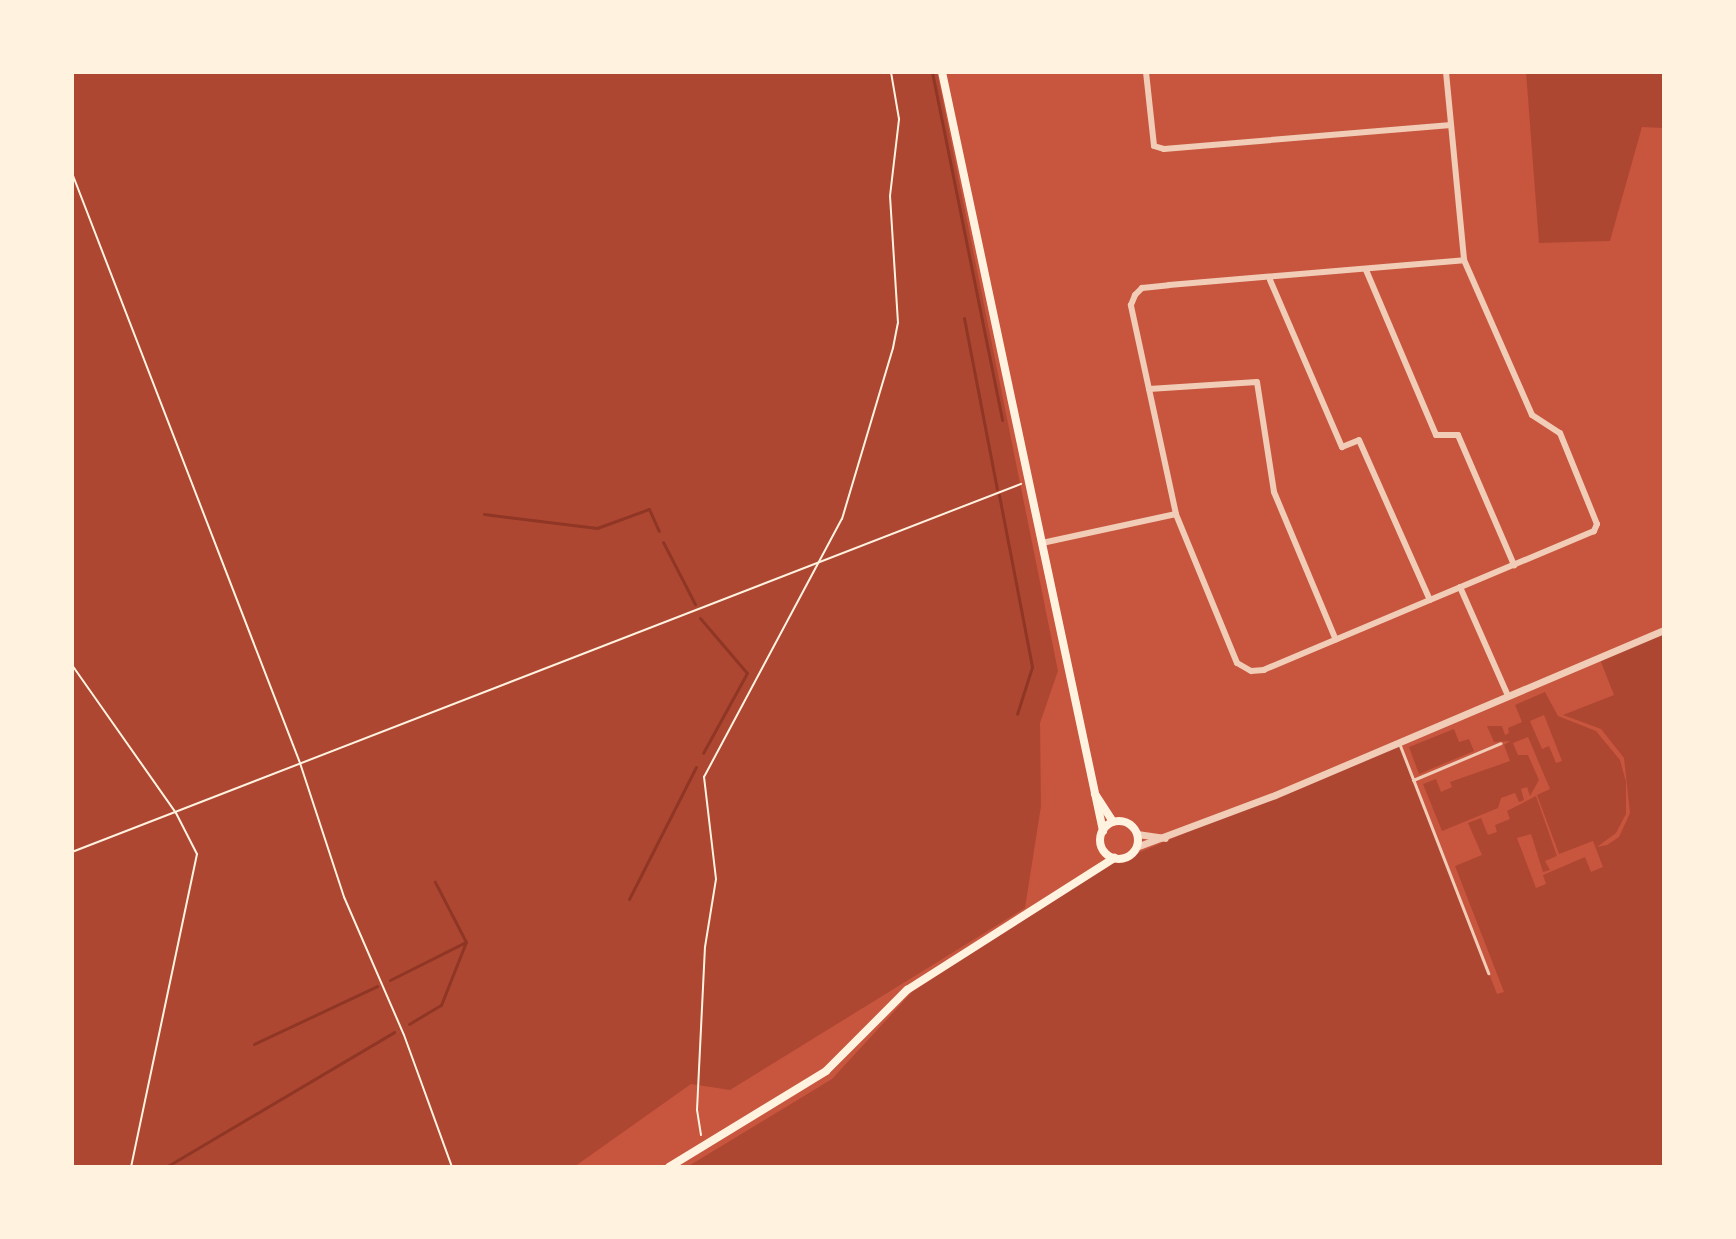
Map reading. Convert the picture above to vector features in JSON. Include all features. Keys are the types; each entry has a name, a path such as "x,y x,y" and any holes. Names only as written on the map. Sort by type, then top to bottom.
{"main road":[{"path":"942,72 1091,786 1103,831 1103,848 1091,873"},
{"path":"1091,786 1113,822"},
{"path":"669,1167 826,1071 907,990 1114,858 1127,857 1136,847 1137,834 1125,822 1113,822 1103,831"},
{"path":"1103,848 1114,858"}],"street":[{"path":"1146,72 1154,146 1164,149 1451,125"},
{"path":"1446,72 1464,260 1532,415 1560,433 1597,524 1594,531 1514,565 1264,670 1251,671 1237,663 1176,514 1131,305 1135,295 1142,288 1169,285 1270,280 1464,260"},
{"path":"1366,270 1436,435 1458,435 1514,565"},
{"path":"1270,280 1342,447 1359,440 1430,600"},
{"path":"1149,389 1257,382 1274,492 1336,640"},
{"path":"1042,543 1176,514"},
{"path":"1460,587 1508,696"},
{"path":"1136,847 1172,838 1664,630"},
{"path":"1137,834 1172,838"}],"lane":[{"path":"1399,743 1488,973"},
{"path":"1413,780 1501,743"}],"path":[{"path":"702,1136 697,1110 705,947 716,879 704,777 842,519 898,323 890,196 899,119 891,72"},
{"path":"72,173 300,763 344,897 404,1035 452,1167"},
{"path":"72,852 819,559 1029,481"},
{"path":"72,665 176,813 198,862 131,1167"}],"shaded area":[{"path":"72,72 937,72 1058,671 1040,723 1041,806 1025,908 730,1090 691,1084 574,1167 72,1167"},
{"path":"1526,72 1664,72 1664,128 1642,127 1610,241 1539,243"},
{"path":"1664,630 1664,1167 687,1167 832,1079 912,992 1107,866 1399,743 1497,994 1504,992 1455,866 1482,855 1468,823 1481,818 1488,835 1497,832 1495,825 1510,819 1507,811 1536,796 1557,856 1545,861 1550,870 1543,872 1531,834 1517,838 1536,888 1546,884 1543,875 1585,857 1591,872 1603,867 1593,841 1559,854 1537,795 1550,789 1528,737 1513,743 1518,755 1528,755 1539,780 1530,796 1527,787 1521,789 1524,800 1519,802 1515,793 1501,798 1498,808 1442,831 1423,784 1436,779 1441,792 1452,787 1450,782 1510,761 1504,745 1510,741 1494,742 1487,726 1502,726 1505,735 1509,733 1508,728 1522,722 1515,705 1545,692 1558,716 1596,731 1620,760 1626,782 1626,814 1616,833 1597,847 1619,837 1630,813 1624,758 1601,729 1563,715 1614,695 1599,657","holes":["1544,715 1562,761 1556,763 1549,746 1542,749 1530,721"]},
{"path":"1454,729 1459,742 1469,739 1474,751 1419,774 1409,747"}],"waterway":[{"path":"932,72 1002,420"},
{"path":"964,318 997,489"},
{"path":"999,495 1032,667 1017,714"},
{"path":"484,514 597,528 649,509 659,531"},
{"path":"663,542 695,604"},
{"path":"700,618 747,673 703,753"},
{"path":"629,899 696,767"},
{"path":"409,1024 441,1005 466,942 435,882"},
{"path":"390,980 466,942"},
{"path":"254,1044 377,986"},
{"path":"166,1167 394,1032"}]}
